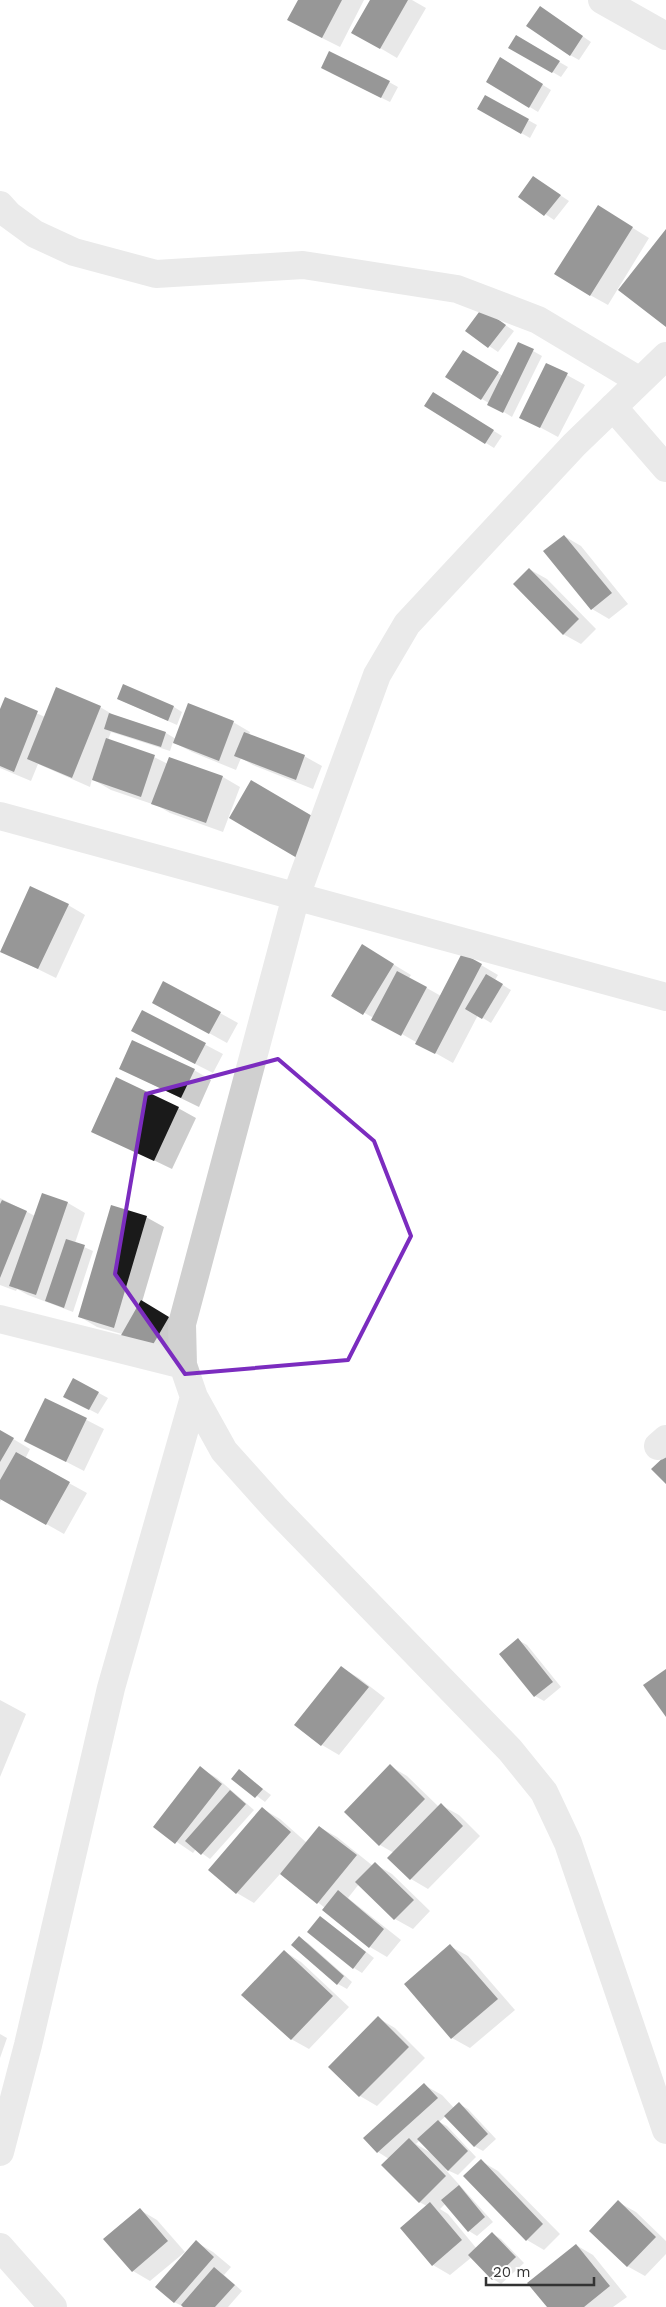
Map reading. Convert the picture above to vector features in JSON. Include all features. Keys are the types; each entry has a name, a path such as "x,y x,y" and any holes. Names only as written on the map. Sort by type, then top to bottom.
{"street":[{"path":"602,0 666,36"},
{"path":"0,205 9,215 34,234 74,252 156,274 303,265 457,289 538,320 640,381"},
{"path":"666,356 574,445 407,624 377,675 296,896 182,1324 182,1365 194,1397 224,1451 276,1509 510,1750 544,1792 568,1843 657,2075 666,2130"},
{"path":"614,407 666,468"},
{"path":"0,816 666,997"},
{"path":"0,1319 182,1365"},
{"path":"0,2152 28,2045 110,1688 194,1397"},
{"path":"0,2247 54,2307"}],"highlighted area":[{"path":"278,1059 374,1141 411,1236 348,1360 185,1374 115,1274 146,1094"}],"building":[{"path":"298,0 342,0 322,38 287,20"},
{"path":"370,0 408,0 380,49 351,33"},
{"path":"540,6 583,36 570,56 526,26"},
{"path":"516,35 560,61 552,73 508,48"},
{"path":"329,51 390,81 381,98 321,68"},
{"path":"500,57 543,84 529,108 486,82"},
{"path":"485,95 529,119 521,134 477,109"},
{"path":"533,176 561,195 544,216 518,197"},
{"path":"598,205 633,227 590,296 554,274"},
{"path":"666,229 666,327 618,290"},
{"path":"482,308 506,325 488,348 465,331"},
{"path":"518,342 534,349 503,413 487,405"},
{"path":"463,350 499,372 481,400 445,377"},
{"path":"546,363 568,373 540,428 519,418"},
{"path":"433,392 494,430 485,444 424,406"},
{"path":"564,535 612,593 591,610 543,551"},
{"path":"529,568 579,619 563,635 513,584"},
{"path":"123,684 174,706 168,721 117,699"},
{"path":"56,687 101,706 72,778 27,759"},
{"path":"5,697 38,711 14,772 0,766 0,709"},
{"path":"188,703 234,721 219,761 173,743"},
{"path":"109,713 166,732 161,747 104,729"},
{"path":"244,732 305,755 296,780 234,756"},
{"path":"106,738 155,755 141,797 92,780"},
{"path":"169,757 223,776 206,823 151,804"},
{"path":"251,780 319,820 297,858 229,818"},
{"path":"30,886 69,904 38,969 0,952"},
{"path":"362,944 394,964 363,1015 331,996"},
{"path":"462,953 482,964 435,1054 415,1044"},
{"path":"397,971 427,987 401,1036 371,1020"},
{"path":"486,974 503,984 482,1019 465,1009"},
{"path":"163,981 221,1012 209,1034 152,1003"},
{"path":"142,1010 206,1043 195,1064 131,1031"},
{"path":"132,1040 195,1069 181,1098 119,1069"},
{"path":"116,1077 179,1107 154,1161 91,1132"},
{"path":"42,1193 68,1202 36,1295 9,1286"},
{"path":"2,1200 27,1211 0,1278 0,1204"},
{"path":"111,1205 147,1216 114,1328 78,1317"},
{"path":"66,1239 85,1245 64,1308 45,1301"},
{"path":"141,1300 169,1317 144,1360 116,1344"},
{"path":"73,1378 99,1392 89,1410 63,1397"},
{"path":"45,1398 87,1418 66,1462 24,1441"},
{"path":"0,1430 14,1438 0,1462"},
{"path":"16,1452 70,1482 46,1525 0,1499 0,1480"},
{"path":"666,1455 666,1484 651,1469"},
{"path":"518,1638 553,1682 534,1697 499,1654"},
{"path":"341,1666 369,1687 321,1746 294,1725"},
{"path":"666,1669 666,1717 643,1685"},
{"path":"390,1764 425,1799 379,1846 344,1812"},
{"path":"200,1766 222,1784 175,1844 153,1827"},
{"path":"239,1769 263,1789 255,1798 231,1779"},
{"path":"230,1790 246,1804 201,1855 185,1841"},
{"path":"441,1803 463,1826 410,1880 387,1858"},
{"path":"262,1807 291,1832 236,1894 208,1870"},
{"path":"319,1826 357,1855 317,1904 280,1874"},
{"path":"375,1862 414,1900 394,1920 355,1882"},
{"path":"338,1890 384,1929 369,1948 322,1910"},
{"path":"320,1916 366,1952 353,1969 307,1932"},
{"path":"299,1936 344,1976 337,1985 291,1945"},
{"path":"450,1944 498,1999 451,2039 404,1984"},
{"path":"284,1950 333,1996 291,2040 241,1995"},
{"path":"378,2016 409,2047 359,2097 328,2067"},
{"path":"424,2083 438,2098 377,2153 363,2138"},
{"path":"459,2102 488,2134 474,2147 444,2116"},
{"path":"438,2120 468,2151 448,2171 417,2139"},
{"path":"409,2138 446,2176 419,2203 381,2165"},
{"path":"481,2159 543,2224 526,2241 463,2176"},
{"path":"459,2185 485,2217 468,2232 441,2200"},
{"path":"618,2200 656,2237 627,2267 589,2231"},
{"path":"430,2202 462,2240 432,2266 400,2228"},
{"path":"140,2208 168,2241 132,2272 103,2239"},
{"path":"492,2232 516,2257 492,2280 468,2255"},
{"path":"196,2240 214,2257 174,2303 155,2287"},
{"path":"576,2244 610,2286 584,2307 547,2307 527,2283"},
{"path":"214,2267 235,2285 215,2307 183,2307 181,2305"}]}
